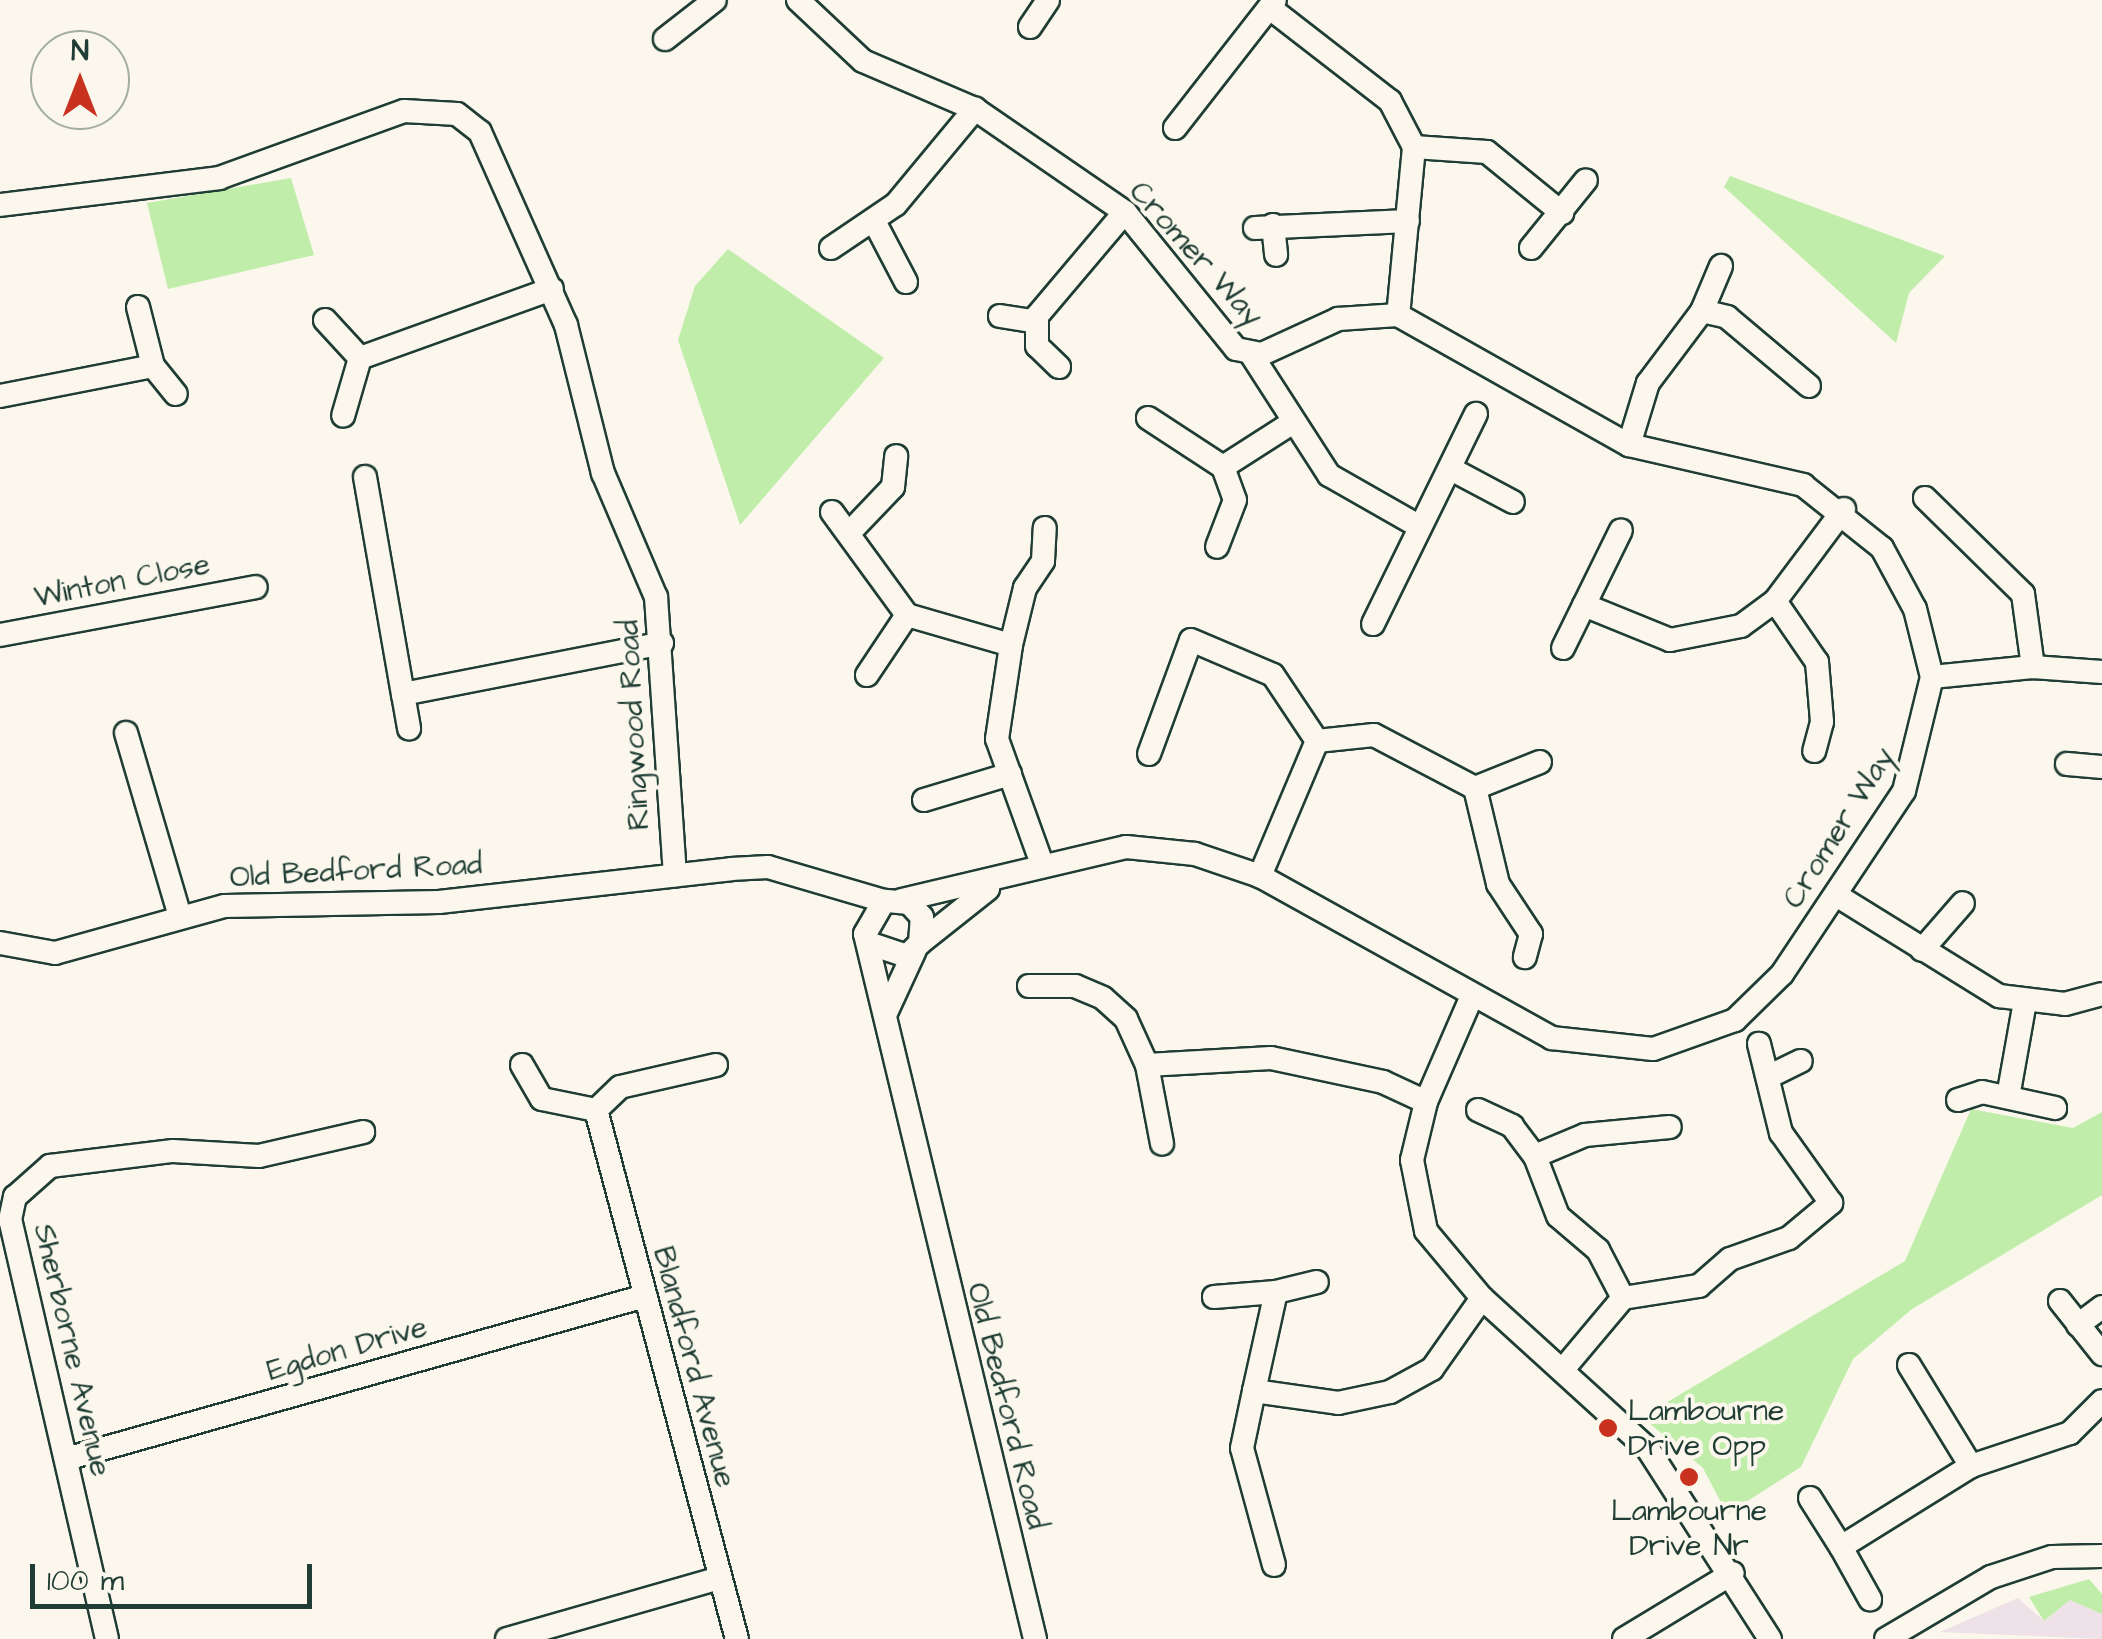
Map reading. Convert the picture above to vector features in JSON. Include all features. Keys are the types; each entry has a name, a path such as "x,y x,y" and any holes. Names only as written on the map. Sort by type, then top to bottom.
{"street":[{"path":"665,38 715,0"},
{"name":"Cromer Way","path":"798,0 816,26 864,61 975,108 1125,212 1236,349 1251,354 1338,319 1398,315 1425,322 1544,404 1629,445 1760,470 1844,510 1882,548 1915,609 1932,678 1904,792 1782,974 1735,1020 1653,1049 1552,1038 1260,876 1195,854 1126,847 1042,864 999,881 892,900"},
{"path":"1030,26 1048,0"},
{"path":"1175,128 1273,4 1390,101 1414,147 1398,315"},
{"path":"830,248 874,221 940,161 975,108"},
{"name":"Ringwood Road","path":"0,205 166,188 273,164 404,111 457,114 480,132 552,290 603,473 656,597 662,643 674,875"},
{"path":"1414,147 1486,152 1562,213"},
{"path":"1532,248 1586,180"},
{"path":"1060,367 1037,346 1036,322 1125,212"},
{"path":"874,221 906,282"},
{"path":"1276,255 1264,226 1408,221"},
{"path":"1629,445 1648,383 1702,310 1721,266"},
{"path":"360,358 552,290"},
{"path":"138,306 153,366 176,394"},
{"path":"1702,310 1727,317 1809,386"},
{"path":"1000,316 1036,322"},
{"path":"325,320 360,358"},
{"path":"1251,354 1293,422 1342,485 1420,528"},
{"path":"344,416 360,358"},
{"path":"0,396 153,366"},
{"path":"1373,624 1476,414"},
{"path":"1148,418 1223,467 1235,500 1216,547"},
{"path":"1223,467 1293,422"},
{"path":"850,532 893,487 896,456"},
{"path":"1451,469 1513,502"},
{"path":"365,477 409,728"},
{"path":"1925,498 2024,594 2034,667"},
{"path":"1584,605 1670,640 1741,626 1775,601 1844,510"},
{"path":"832,512 907,615 1011,644"},
{"path":"1042,864 997,739 1011,644 1025,588 1043,561 1045,528"},
{"path":"1564,648 1621,530"},
{"name":"Winton Close","path":"0,635 256,587"},
{"path":"1775,601 1817,662 1822,722 1814,751"},
{"path":"867,675 907,615"},
{"path":"1150,754 1191,640 1273,674 1317,740"},
{"path":"403,694 662,643"},
{"path":"1932,678 2034,667 2102,672"},
{"path":"126,733 180,917"},
{"path":"1317,740 1374,735 1475,788 1498,884 1531,934 1525,957"},
{"path":"1260,876 1317,740"},
{"path":"1475,788 1540,762"},
{"path":"2067,764 2102,767"},
{"path":"924,800 1010,774"},
{"name":"Old Bedford Road","path":"0,943 55,953 180,917 282,900 394,905 768,867 836,894 892,900"},
{"name":"Cromer Way","path":"918,947 999,881"},
{"name":"Old Bedford Road","path":"836,894 866,939 886,1013 885,1045 1036,1639"},
{"path":"1836,894 1922,950 2025,1002 2102,994"},
{"path":"892,900 922,917 918,947 886,956 866,939 892,900"},
{"path":"1922,950 1963,902"},
{"name":"Old Bedford Road","path":"886,1013 918,947"},
{"path":"1029,986 1075,986 1103,998 1126,1019 1147,1066 1162,1144"},
{"path":"1472,996 1426,1102 1412,1160 1426,1231 1482,1298 1565,1367 1648,1449 1733,1573 1770,1639"},
{"path":"2008,1097 2025,1002"},
{"path":"1565,1367 1623,1298 1699,1286 1730,1259 1789,1238 1831,1203 1781,1133 1772,1075 1759,1044"},
{"path":"1147,1066 1271,1058 1382,1082 1426,1102"},
{"path":"1772,1075 1801,1061"},
{"path":"522,1065 542,1099 596,1110 620,1087 716,1065"},
{"path":"1958,1100 2008,1097 2055,1108"},
{"name":"Blandford Avenue","path":"596,1110 738,1639"},
{"path":"1478,1110 1512,1126 1535,1156 1558,1216 1598,1250 1623,1298"},
{"path":"1535,1156 1585,1135 1670,1127"},
{"name":"Sherborne Avenue","path":"106,1639 10,1220 28,1178 50,1166 174,1151 259,1156 363,1132"},
{"path":"1214,1297 1276,1292 1317,1282"},
{"path":"1274,1565 1242,1448 1276,1292"},
{"name":"Egdon Drive","path":"66,1459 644,1296"},
{"path":"1254,1390 1338,1403 1390,1392 1432,1369 1482,1298"},
{"path":"2060,1300 2102,1354"},
{"path":"2078,1325 2102,1308"},
{"path":"1909,1365 1971,1466"},
{"path":"1841,1548 1971,1466 2070,1433 2102,1401"},
{"path":"1810,1498 1870,1599"},
{"path":"1886,1639 1991,1577 2052,1557 2102,1556"},
{"path":"1624,1639 1733,1573"},
{"path":"507,1639 720,1578"}],"shaded area":[{"path":"2018,1598 2044,1621 2070,1600 2102,1614 2102,1639 1940,1632"}],"green space":[{"path":"1730,176 1945,256 1909,293 1896,343 1724,187"},
{"path":"291,178 314,255 168,289 147,203"},
{"path":"728,249 884,358 740,525 678,340 695,286"},
{"path":"1971,1109 2073,1128 2102,1112 2102,1195 1912,1309 1853,1359 1801,1467 1727,1514 1703,1468 1642,1417 1905,1261"},
{"path":"2089,1579 2102,1594 2102,1614 2070,1600 2044,1621 2029,1597"}],"place":[{"name":"Lambourne Drive Opp","path":"1608,1428"},
{"name":"Lambourne Drive Nr","path":"1689,1477"}]}
